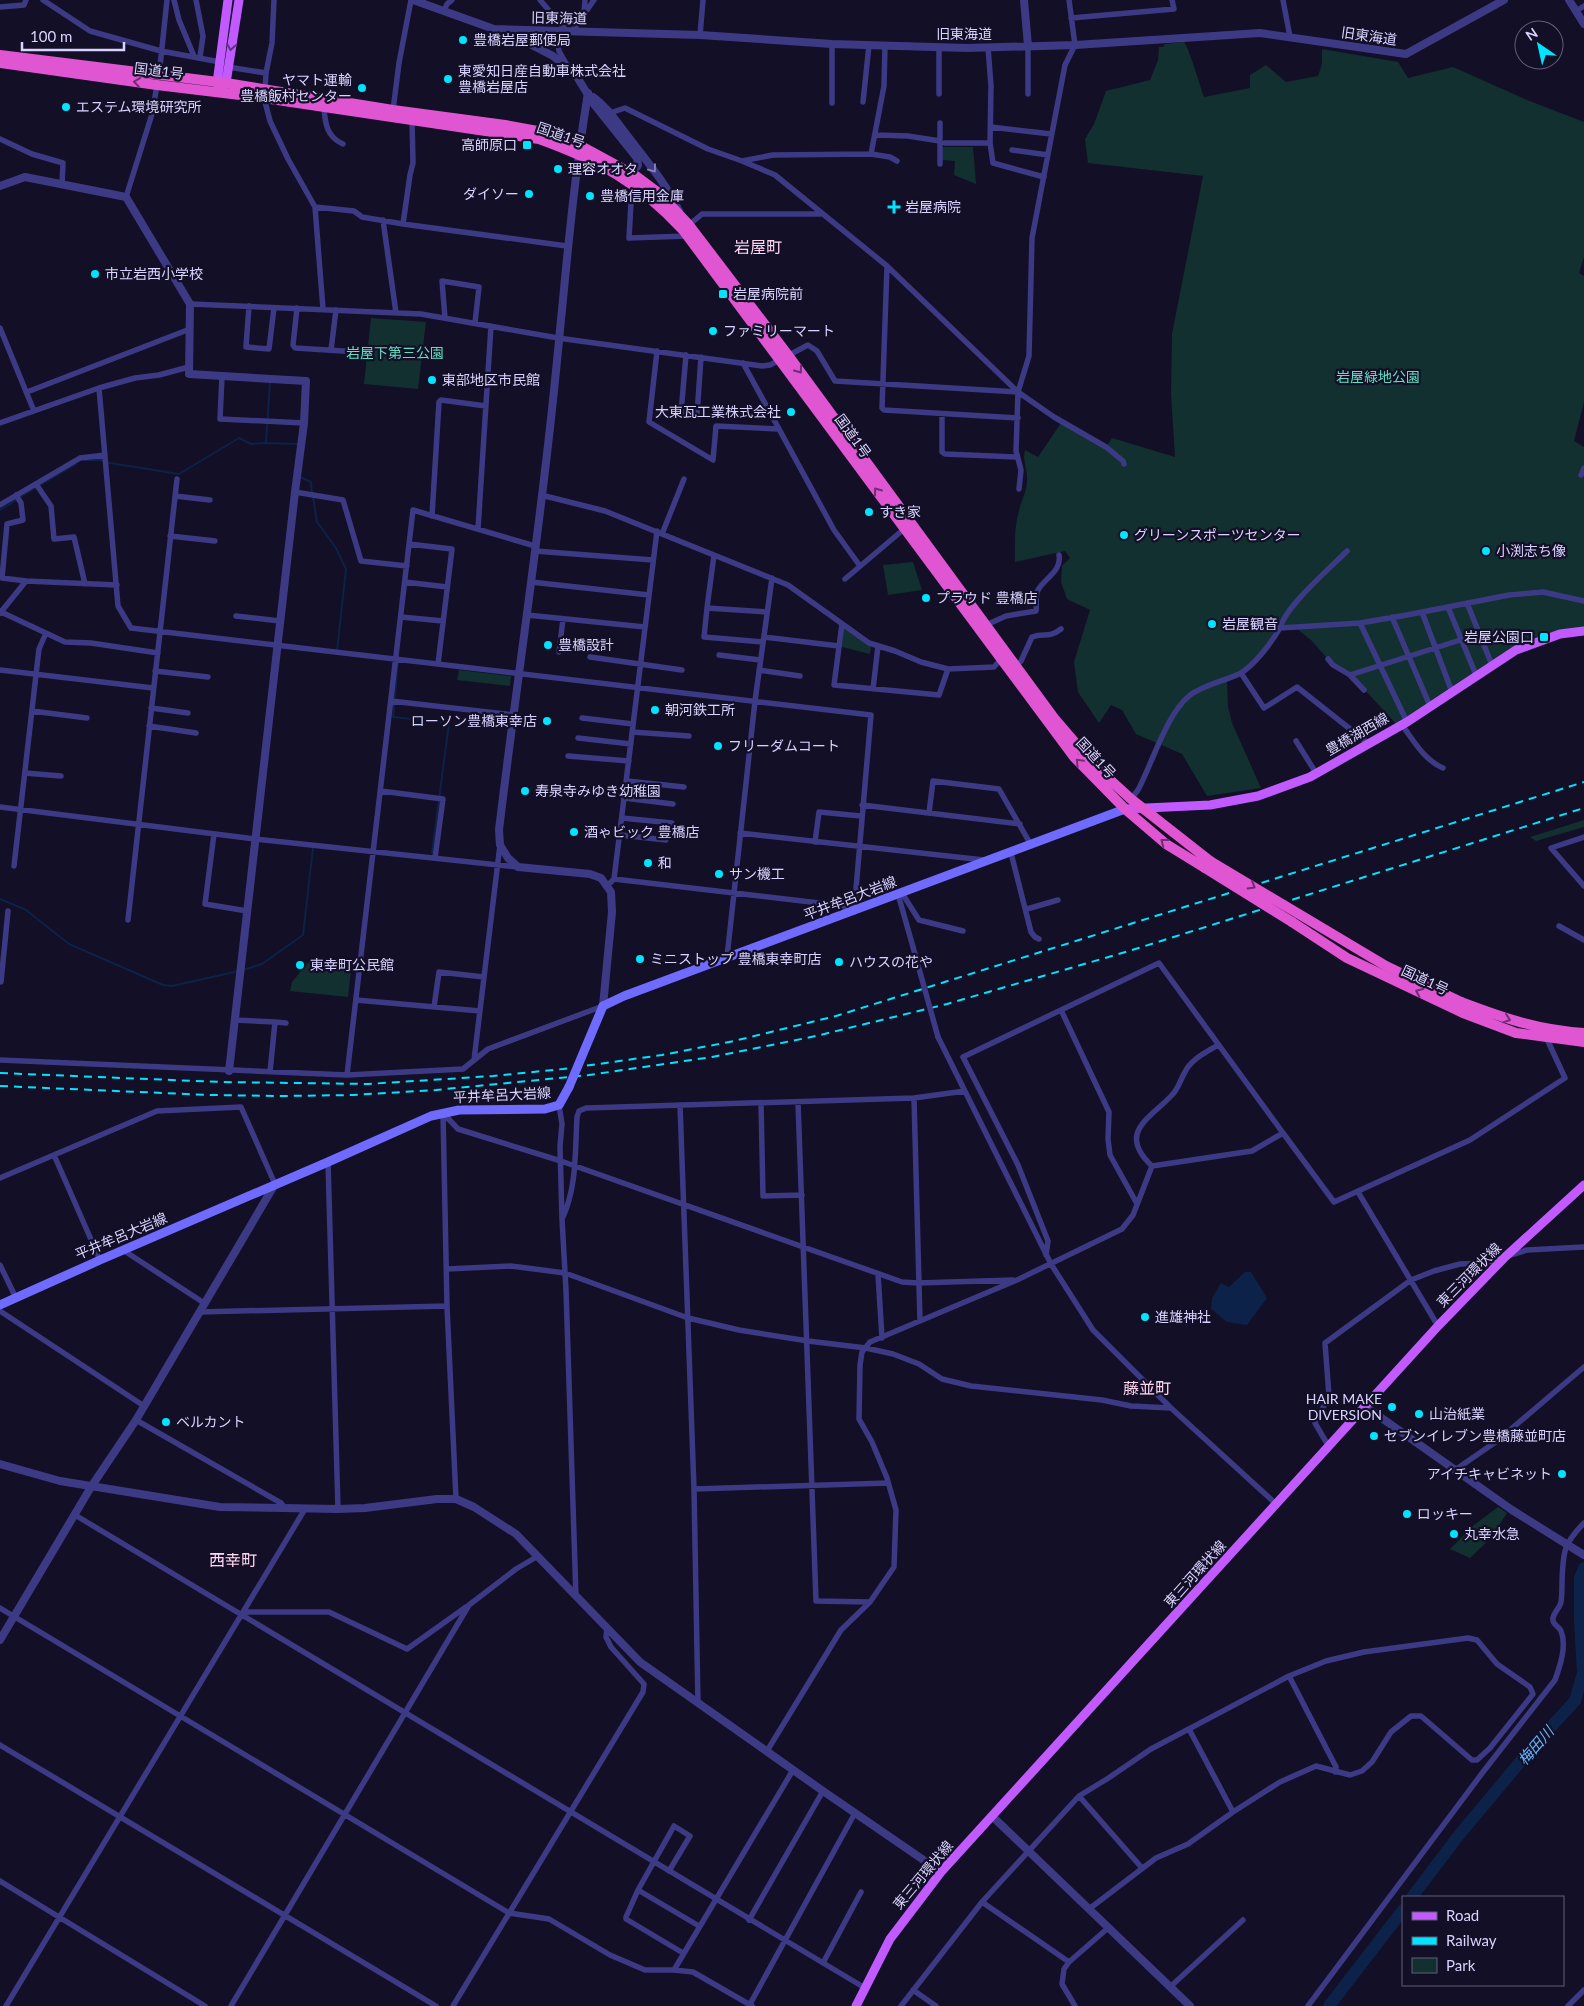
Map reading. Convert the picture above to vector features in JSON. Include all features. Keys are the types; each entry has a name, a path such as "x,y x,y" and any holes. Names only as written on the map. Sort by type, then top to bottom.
{"highway":[{"name":"国道1号","path":"0,55 158,81"},
{"name":"国道1号","path":"0,63 158,81 221,86 324,107 539,139 579,149 641,190 662,208 688,236 783,357 1054,718 1096,767 1131,800 1208,865 1347,958 1463,1013 1516,1033 1584,1042"},
{"name":"国道1号","path":"265,94 505,125 543,132 626,170 648,184 689,225 904,529 1074,757 1125,809 1166,844 1208,865 1386,966 1461,1002 1513,1022 1556,1031 1584,1033"}],"main road":[{"path":"221,86 220,62 228,0"},
{"path":"221,86 228,67 239,0"},
{"name":"豊橋湖西線","path":"1125,809 1210,805 1258,796 1316,773 1369,744 1516,650 1560,634 1584,631"},
{"name":"平井牟呂大岩線","path":"0,1305 431,1116 459,1110 545,1109 559,1106 569,1087 603,1006 624,996 853,909 1011,853 1125,809"},
{"name":"東三河環状線","path":"856,2006 890,1938 941,1872 1438,1326 1504,1258 1584,1185"}],"street":[{"path":"0,7 24,5 26,0"},
{"path":"43,0 90,31 161,51 220,62"},
{"path":"126,197 149,124 158,81 167,0"},
{"path":"174,0 179,20 197,57"},
{"path":"196,0 202,36 197,57"},
{"path":"274,0 272,43 266,73 265,94 270,121 288,159 316,207 324,309"},
{"path":"393,110 399,63 412,0"},
{"name":"旧東海道","path":"412,0 447,4 494,29 700,35 832,44 939,47 1075,45 1260,33 1406,54 1504,0"},
{"path":"540,0 569,30 594,0"},
{"path":"584,14 585,0"},
{"path":"700,35 703,0"},
{"path":"1024,0 1028,46 1028,94"},
{"path":"1019,489 1021,470 1016,457 1018,392 1029,356 1032,238 1065,65 1075,45 1069,0"},
{"path":"1071,18 1174,9 1172,0"},
{"path":"1283,0 1290,37"},
{"path":"1569,0 1584,24"},
{"path":"1576,11 1584,6"},
{"path":"494,29 553,56 574,72"},
{"path":"556,30 559,51 564,62 574,72 593,103 636,158 637,168 626,170"},
{"path":"832,44 832,103"},
{"path":"863,102 869,45"},
{"path":"871,154 884,86 885,45"},
{"path":"939,47 939,94"},
{"path":"988,47 990,143 993,163 1044,177"},
{"path":"228,67 266,73"},
{"path":"588,93 610,113 659,177 680,214"},
{"path":"474,1060 500,845 498,830 542,495 579,149 588,93"},
{"path":"324,107 326,122 331,136 343,144"},
{"path":"610,113 625,108 708,149 775,175 887,266 1018,392 1054,417 1106,447 1124,464"},
{"path":"403,224 410,175 414,163 412,120"},
{"path":"940,123 943,142 940,164"},
{"path":"991,127 1051,134"},
{"path":"876,135 908,136 943,142 990,143"},
{"path":"0,139 32,154 63,163 62,184"},
{"path":"1012,150 1048,154"},
{"path":"742,161 773,154 871,154 897,160"},
{"path":"0,186 25,177 126,197 190,304 189,374 306,381 304,423 228,1070"},
{"path":"641,190 631,202 629,238 688,236"},
{"path":"316,207 354,211 362,217 403,224 568,246"},
{"path":"689,225 702,214 823,214"},
{"path":"383,220 396,313"},
{"path":"887,266 882,408 884,410 1018,418"},
{"path":"445,318 442,281 479,287 475,323"},
{"path":"190,304 324,309 445,318 558,338 762,366 770,365 808,344 817,351 835,381 1018,392"},
{"path":"249,306 246,347 269,349 274,308"},
{"path":"297,308 293,345 295,348 360,352"},
{"path":"330,350 336,310"},
{"path":"478,529 491,326"},
{"path":"0,328 34,411"},
{"path":"27,392 190,329"},
{"path":"657,352 649,422 713,460 716,426 778,428"},
{"path":"686,355 681,413 684,416 695,416 697,414 701,358"},
{"path":"743,363 834,530 860,566"},
{"path":"0,423 99,388 134,378 159,375 189,367"},
{"path":"222,376 220,419 304,423"},
{"path":"99,388 118,606 132,628 871,715 853,909 734,892 614,879"},
{"path":"432,516 439,402 441,400 486,406"},
{"path":"942,414 942,452 945,454 1016,457"},
{"path":"0,505 80,458 105,455"},
{"path":"1581,475 1584,468"},
{"path":"128,920 177,479"},
{"path":"607,886 614,879 653,560 659,532 684,480"},
{"path":"36,484 50,506 54,539 74,537 85,584"},
{"path":"295,492 343,500 362,561 407,566"},
{"path":"542,495 606,511 788,585 869,644 948,669 994,667 1001,659"},
{"path":"16,496 21,503 23,520 6,524 2,578 117,585"},
{"path":"175,496 210,500"},
{"path":"347,1075 413,510 535,548 653,560"},
{"path":"844,579 904,529"},
{"path":"170,536 215,541"},
{"path":"409,544 452,549 438,664"},
{"path":"1131,800 1147,774 1156,749 1174,715 1184,701 1191,694 1241,673 1256,658 1280,628 1291,608 1347,551"},
{"path":"714,555 704,637 839,646"},
{"path":"986,625 1006,616 1036,611 1037,591 1055,570 1060,560 1058,555"},
{"path":"727,958 755,701 772,578"},
{"path":"26,580 0,612 65,642 91,643 158,652"},
{"path":"405,582 447,587"},
{"path":"531,582 649,594"},
{"path":"1280,628 1360,623 1509,594 1543,592 1584,601"},
{"path":"1466,603 1492,665"},
{"path":"1448,607 1476,675"},
{"path":"707,608 767,612"},
{"path":"1422,612 1452,692"},
{"path":"527,615 645,627"},
{"path":"236,616 280,621"},
{"path":"401,616 443,621"},
{"path":"1392,617 1430,706"},
{"path":"559,652 563,619"},
{"path":"1360,623 1404,723 1426,757 1433,764 1443,768"},
{"path":"842,624 834,685 939,695 948,669"},
{"path":"1016,666 1021,661 1032,637 1036,635 1049,636 1061,629"},
{"path":"14,866 39,649 46,633"},
{"path":"1350,675 1479,634"},
{"path":"873,689 878,646"},
{"path":"719,654 760,660"},
{"path":"590,657 682,670"},
{"path":"1328,659 1333,665 1350,675 1364,690"},
{"path":"0,670 153,688"},
{"path":"759,670 800,676"},
{"path":"155,671 208,676"},
{"path":"1241,673 1264,708 1297,687 1369,744"},
{"path":"391,701 514,715"},
{"path":"151,708 188,713"},
{"path":"32,711 87,718"},
{"path":"582,718 633,724"},
{"path":"149,726 196,733"},
{"path":"632,732 689,736"},
{"path":"578,738 631,744"},
{"path":"1296,741 1316,773"},
{"path":"568,756 629,762"},
{"path":"25,773 61,776"},
{"path":"626,781 684,787"},
{"path":"929,813 933,781 999,789 1031,845"},
{"path":"381,791 443,799 435,858"},
{"path":"624,798 673,804"},
{"path":"862,805 1020,824"},
{"path":"0,808 373,852 590,874 601,878 611,892 612,912 603,1006 488,1050 463,1069 347,1075 0,1060"},
{"path":"815,842 819,812 861,816"},
{"path":"622,818 672,823"},
{"path":"740,833 858,848 988,861"},
{"path":"214,834 205,904 246,911"},
{"path":"620,835 666,840"},
{"path":"1583,882 1551,848 1584,837"},
{"path":"500,845 508,858 518,867"},
{"path":"1011,853 1031,932 1039,939"},
{"path":"900,893 919,920 963,931"},
{"path":"900,893 912,947 938,1037 1051,1264 1093,1330 1171,1408 1276,1504"},
{"path":"1026,909 1058,900"},
{"path":"0,988 8,911"},
{"path":"1559,926 1584,940"},
{"path":"1046,1255 1048,1241 1018,1165 963,1057 1160,963 1334,1202 1470,1140 1565,1078 1546,1038 1544,1028"},
{"path":"434,1007 439,972 484,977"},
{"path":"356,1000 480,1011"},
{"path":"1061,1010 1109,1112 1108,1139 1110,1155 1136,1202"},
{"path":"234,1020 286,1023"},
{"path":"270,1072 275,1022"},
{"path":"1152,1166 1141,1155 1138,1144 1138,1130 1146,1118 1173,1095 1180,1085 1184,1072 1191,1063 1218,1045"},
{"path":"562,1219 568,1207 575,1167 576,1116 579,1111 586,1108 914,1098 965,1091"},
{"path":"914,1098 920,1320"},
{"path":"798,1102 816,1601 870,1602"},
{"path":"761,1103 762,1196 802,1195"},
{"path":"680,1105 694,1489 698,1704"},
{"path":"559,1106 562,1124 560,1161 576,1597"},
{"path":"0,1178 157,1111 241,1108 275,1184 136,1420 92,1487 0,1640"},
{"path":"443,1113 458,1128 560,1161 804,1249 902,1282 1017,1280"},
{"path":"443,1113 456,1499"},
{"path":"1152,1166 1252,1151 1283,1133"},
{"path":"54,1155 100,1260"},
{"path":"328,1162 338,1509"},
{"path":"767,1751 841,1630 870,1602 894,1567 896,1510 872,1442 859,1419 862,1352 870,1342 1017,1280 1122,1229 1133,1215 1136,1202 1152,1166"},
{"path":"1358,1192 1438,1326"},
{"path":"1325,1452 1315,1422 1329,1396 1325,1344 1411,1280 1434,1271 1460,1264 1486,1263 1528,1250 1584,1247"},
{"path":"123,1250 204,1303"},
{"path":"0,1265 16,1298"},
{"path":"447,1269 511,1266 565,1273 688,1318 739,1330 808,1342 866,1348 893,1354 919,1364 942,1379 970,1386 1102,1400 1131,1406 1171,1408"},
{"path":"878,1274 882,1338"},
{"path":"199,1312 448,1306"},
{"path":"0,1311 144,1406"},
{"path":"1455,1470 1497,1441 1584,1367"},
{"path":"1366,1407 1512,1510 1584,1555"},
{"path":"136,1420 281,1503 285,1508"},
{"path":"0,1464 60,1481 220,1507 338,1509 365,1508 437,1499 456,1499 491,1516 516,1534 640,1662 941,1872"},
{"path":"694,1489 888,1484"},
{"path":"6,2006 305,1509"},
{"path":"75,1515 749,1920 866,1988"},
{"path":"1308,2006 1483,1772 1555,1680 1563,1646 1561,1632 1553,1622 1552,1617 1561,1602 1563,1565 1571,1536 1584,1523"},
{"path":"241,1615 248,1612 329,1612 407,1649 469,1605 516,1568 538,1556"},
{"path":"231,2006 469,1605"},
{"path":"0,1608 510,1913 549,1919 610,1955 645,1970 693,1972 750,2006 855,1813"},
{"path":"452,2006 642,1692 644,1684 611,1647 606,1638 607,1630"},
{"path":"901,2006 982,1902 1079,1796 1151,1749 1289,1676 1342,1656 1468,1638 1476,1640 1497,1664 1530,1687 1533,1694 1490,1748 1477,1760 1472,1760 1422,1716 1416,1714 1392,1732 1372,1762 1362,1771 1350,1774 1316,1766 1280,1782 1188,1844 1156,1858 1089,1909"},
{"path":"1289,1676 1336,1766 1335,1772"},
{"path":"1189,1729 1233,1812"},
{"path":"0,1744 436,2006"},
{"path":"674,1970 793,1770"},
{"path":"749,1920 823,1791"},
{"path":"1079,1796 1142,1868"},
{"path":"993,1817 1190,2006"},
{"path":"669,1871 690,1836 674,1826 638,1890 626,1920 683,1953"},
{"path":"0,1881 205,2006"},
{"path":"638,1890 699,1926"},
{"path":"823,1963 861,1892"},
{"path":"982,1902 1069,1962"},
{"path":"1170,1987 1243,1920"},
{"path":"1075,2006 1062,1984 1064,1970 1069,1962 1108,1928"},
{"path":"913,1990 936,2006"},
{"path":"1568,2006 1584,1990"}],"green space":[{"name":"岩屋緑地公園","path":"1184,42 1204,97 1250,88 1250,75 1266,65 1286,82 1318,76 1322,64 1322,49 1398,62 1408,78 1453,67 1527,100 1584,122 1584,257 1579,273 1584,276 1584,402 1574,441 1584,447 1584,631 1516,650 1398,726 1351,675 1333,665 1312,641 1296,628 1280,629 1250,663 1227,681 1228,707 1232,723 1261,788 1207,796 1182,754 1136,734 1122,710 1111,705 1099,723 1078,692 1074,662 1090,610 1067,599 1061,582 1062,566 1070,558 1065,551 1015,562 1016,524 1027,485 1025,450 1038,457 1061,423 1106,447 1112,438 1175,457 1171,394 1172,334 1203,176 1088,163 1085,139 1094,124 1106,91 1150,80 1158,60 1159,47 1163,47 1165,44"},
{"path":"941,147 973,147 976,184 954,175 955,161 942,160"},
{"name":"岩屋下第三公園","path":"371,318 426,322 418,389 364,384"},
{"path":"913,562 922,590 888,595 883,565"},
{"path":"843,627 871,647 870,654 842,647"},
{"path":"459,670 511,676 510,686 457,680"},
{"path":"1584,820 1584,827 1536,841 1530,837"},
{"path":"311,959 352,962 348,997 290,991 292,982"},
{"path":"1498,1507 1507,1513 1491,1538 1470,1558 1450,1549 1474,1525"}],"water":[{"path":"1245,1272 1251,1272 1267,1298 1247,1325 1227,1322 1211,1309 1212,1298 1221,1283 1229,1287"}],"waterway":[{"path":"85,460 101,460 179,474 239,438 251,444 266,443 270,382"},
{"path":"266,443 299,444"},
{"path":"20,497 76,464"},
{"path":"300,477 311,482 312,493"},
{"path":"313,497 317,522 336,548 346,569 337,651"},
{"path":"0,510 16,500"},
{"path":"398,661 393,717 449,723 432,853"},
{"path":"243,970 262,964 303,935 313,848"},
{"path":"0,899 26,910 69,944 163,985 172,986 239,971"},
{"name":"梅田川","path":"1413,1896 1459,1835 1536,1743 1575,1701 1583,1673 1580,1578 1584,1568"},
{"name":"梅田川","path":"1329,2006 1402,1911"}],"railway":[{"path":"0,1073 221,1082 368,1084 493,1076 563,1069 662,1055 734,1041 836,1016 1584,782"},
{"path":"0,1086 210,1095 353,1095 436,1090 589,1075 712,1057 816,1036 947,1004 1129,951 1584,808"}],"place":[{"name":"豊橋岩屋郵便局","path":"463,40"},
{"name":"東愛知日産自動車株式会社 豊橋岩屋店","path":"448,79"},
{"name":"ヤマト運輸 豊橋飯村センター","path":"362,88"},
{"name":"エステム環境研究所","path":"66,107"},
{"name":"高師原口","path":"527,145"},
{"name":"理容オオタ","path":"558,169"},
{"name":"ダイソー","path":"529,194"},
{"name":"豊橋信用金庫","path":"590,196"},
{"name":"岩屋病院","path":"894,207"},
{"name":"市立岩西小学校","path":"95,274"},
{"name":"岩屋病院前","path":"723,294"},
{"name":"ファミリーマート","path":"713,331"},
{"name":"東部地区市民館","path":"432,380"},
{"name":"大東瓦工業株式会社","path":"791,412"},
{"name":"すき家","path":"869,512"},
{"name":"グリーンスポーツセンター","path":"1124,535"},
{"name":"小渕志ち像","path":"1486,551"},
{"name":"プラウド 豊橋店","path":"926,598"},
{"name":"岩屋観音","path":"1212,624"},
{"name":"岩屋公園口","path":"1544,637"},
{"name":"豊橋設計","path":"548,645"},
{"name":"朝河鉄工所","path":"655,710"},
{"name":"ローソン豊橋東幸店","path":"547,721"},
{"name":"フリーダムコート","path":"718,746"},
{"name":"寿泉寺みゆき幼稚園","path":"525,791"},
{"name":"酒ゃビック 豊橋店","path":"574,832"},
{"name":"和","path":"648,863"},
{"name":"サン機工","path":"719,874"},
{"name":"ミニストップ 豊橋東幸町店","path":"640,959"},
{"name":"ハウスの花や","path":"839,962"},
{"name":"東幸町公民館","path":"300,965"},
{"name":"進雄神社","path":"1145,1317"},
{"name":"HAIR MAKE DIVERSION","path":"1392,1407"},
{"name":"山治紙業","path":"1419,1414"},
{"name":"ベルカント","path":"166,1422"},
{"name":"セブンイレブン豊橋藤並町店","path":"1374,1436"},
{"name":"アイチキャビネット","path":"1562,1474"},
{"name":"ロッキー","path":"1407,1514"},
{"name":"丸幸水急","path":"1454,1534"}],"district":[{"name":"岩屋町","path":"758,247"},
{"name":"藤並町","path":"1147,1388"},
{"name":"西幸町","path":"233,1560"}]}
